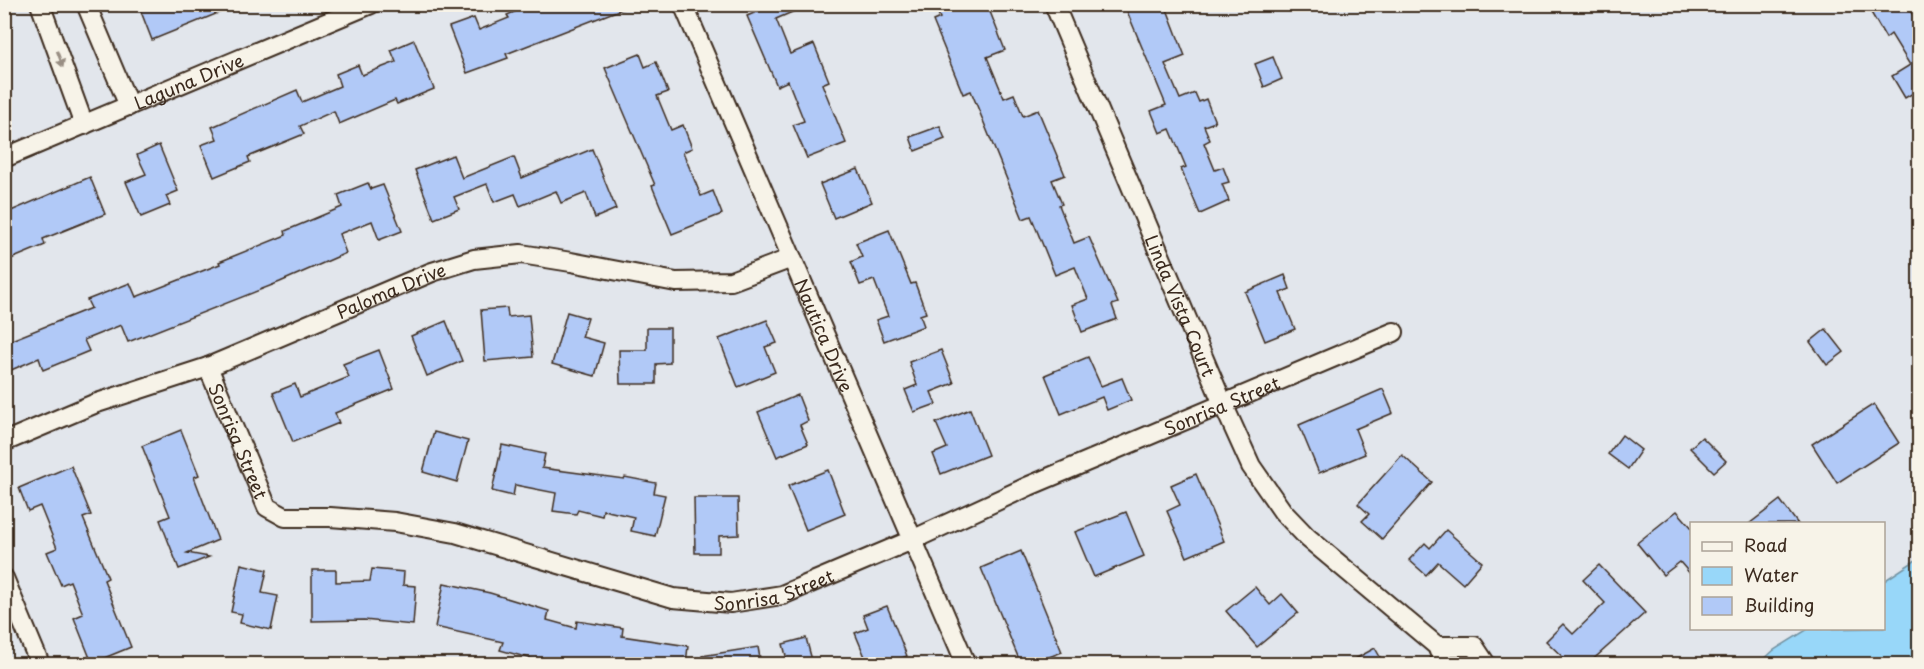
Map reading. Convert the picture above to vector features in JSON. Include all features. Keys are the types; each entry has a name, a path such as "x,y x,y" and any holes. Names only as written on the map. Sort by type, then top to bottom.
{"street":[{"path":"40,4 84,125"},
{"path":"86,4 129,106"},
{"name":"Laguna Drive","path":"4,158 372,4"},
{"name":"Nautica Drive","path":"683,4 966,664"},
{"name":"Linda Vista Court","path":"1054,4 1251,466 1283,512 1308,538 1437,646 1444,664"},
{"name":"Paloma Drive","path":"4,442 94,404 208,368 432,272 474,259 521,255 676,282 731,281 792,258"},
{"name":"Sonrisa Street","path":"208,368 267,507 285,517 330,517 395,522 445,531 673,598 731,603 782,595 912,540 1029,486 1394,332"},
{"path":"4,578 40,664"},
{"path":"1437,646 1474,646 1486,664"}],"water":[{"path":"1919,558 1919,664 1759,664 1774,650 1806,630 1885,630 1885,580"}],"building":[{"path":"138,4 238,4 238,5 152,40"},
{"path":"517,4 632,5 506,54 508,58 467,73 449,27 474,18 479,30 509,18 507,15 519,10"},
{"path":"757,4 811,4 776,19 790,54 814,44 829,81 822,84 846,143 807,158 793,125 804,121 788,81 777,86 747,16 759,11"},
{"path":"934,4 987,4 1005,50 987,57 1004,98 1014,94 1023,116 1038,110 1065,175 1052,180 1062,204 1059,205 1074,243 1089,237 1118,303 1112,305 1117,319 1082,332 1072,305 1088,299 1075,267 1055,275 1031,216 1023,219 971,91 963,94 933,21 940,18"},
{"path":"1124,4 1165,4 1185,56 1165,64 1180,99 1195,93 1199,102 1206,99 1215,122 1204,126 1210,140 1204,143 1215,170 1223,167 1229,182 1222,184 1229,201 1200,214 1181,169 1186,167 1170,129 1160,133 1151,111 1166,105"},
{"path":"1866,4 1906,4 1920,26 1920,89 1905,98 1892,76 1910,65 1891,34 1886,38"},
{"path":"414,40 434,89 397,104 395,100 339,124 334,111 300,126 304,134 248,157 250,162 214,177 201,145 217,139 212,127 297,90 302,102 340,86 336,74 358,65 362,75 396,62 391,50"},
{"path":"640,54 645,67 656,62 668,92 657,96 671,130 683,125 692,148 683,152 701,196 713,191 722,214 672,234 652,186 655,185 605,68"},
{"path":"1273,57 1282,79 1264,87 1255,64"},
{"path":"940,126 945,139 915,151 910,137"},
{"path":"159,145 178,191 166,196 170,205 141,217 126,182 146,174 137,155"},
{"path":"592,149 616,209 595,218 586,193 561,203 556,191 520,206 515,194 494,202 487,184 454,197 459,209 434,219 415,170 453,155 462,178 514,157 522,178"},
{"path":"858,169 872,202 834,218 820,184"},
{"path":"90,177 105,214 43,239 45,245 4,262 4,214"},
{"path":"368,183 371,189 383,185 402,231 379,240 372,221 339,234 346,253 280,282 128,342 121,325 84,340 89,351 43,370 39,358 4,373 4,343 91,308 87,300 130,283 136,297 286,235 285,231 342,207 338,195"},
{"path":"889,230 911,284 915,283 926,313 920,315 924,326 884,341 876,320 888,316 874,280 860,285 851,262 862,257 856,243"},
{"path":"1285,275 1290,289 1280,293 1295,329 1265,341 1245,292"},
{"path":"507,308 508,317 529,315 533,357 485,361 481,310"},
{"path":"567,312 588,318 582,337 604,343 595,376 552,364"},
{"path":"767,320 777,343 765,347 775,372 738,387 719,339"},
{"path":"446,321 462,361 427,376 411,336"},
{"path":"647,328 670,328 670,363 656,364 656,384 620,384 619,350 647,350"},
{"path":"1826,329 1844,352 1827,365 1810,342"},
{"path":"379,350 394,389 335,413 339,423 293,442 273,393 295,384 300,397 349,377 343,364"},
{"path":"941,350 954,383 931,392 936,404 914,412 905,390 917,385 909,362"},
{"path":"1088,357 1101,386 1122,378 1131,400 1107,410 1102,397 1061,414 1045,375"},
{"path":"1383,389 1393,413 1355,429 1365,454 1319,473 1299,425"},
{"path":"798,395 808,421 800,425 808,444 777,457 758,412"},
{"path":"1874,404 1899,443 1837,483 1812,444"},
{"path":"970,409 988,455 941,474 933,454 947,448 936,423"},
{"path":"181,430 199,475 194,477 218,540 187,553 209,557 179,569 160,520 170,516 142,446"},
{"path":"434,432 468,441 457,482 423,472"},
{"path":"1622,435 1641,450 1628,469 1608,454"},
{"path":"1702,437 1726,461 1714,472 1690,448"},
{"path":"502,445 545,454 542,468 624,479 625,477 656,483 654,493 665,495 655,536 631,531 634,517 603,510 602,516 578,510 576,514 553,511 556,493 515,485 513,496 492,491"},
{"path":"1402,455 1432,482 1382,539 1362,521 1369,514 1358,504"},
{"path":"71,466 91,515 83,518 108,578 104,580 131,647 92,663 74,618 83,614 70,581 61,585 47,552 57,548 40,506 28,511 19,488"},
{"path":"828,470 845,514 806,530 788,486"},
{"path":"1196,474 1224,541 1187,557 1167,511 1180,505 1171,485"},
{"path":"694,498 738,498 739,535 719,536 719,553 695,553"},
{"path":"1780,500 1796,522 1752,522"},
{"path":"1677,511 1690,526 1690,574 1680,562 1663,575 1637,543"},
{"path":"1126,512 1144,556 1094,577 1075,532"},
{"path":"1446,530 1482,562 1463,584 1438,562 1426,575 1409,560 1425,543 1430,548"},
{"path":"1021,551 1062,652 1031,664 1021,664 981,568"},
{"path":"241,564 267,570 262,593 278,596 271,630 240,623 242,614 231,612"},
{"path":"1599,565 1645,613 1588,664 1570,664 1546,641 1563,624 1573,634 1605,603 1583,580"},
{"path":"372,569 404,572 403,585 416,586 413,625 364,620 312,621 312,570 336,570 336,582 370,581"},
{"path":"444,583 490,593 549,611 547,620 576,628 577,621 623,628 622,636 688,646 686,664 572,664 548,661 547,663 500,650 503,642 435,627"},
{"path":"1255,587 1270,605 1282,594 1298,613 1257,647 1226,611"},
{"path":"887,606 907,656 887,664 868,664 855,633 868,628 863,615"},
{"path":"806,638 813,664 788,664 783,644"},
{"path":"758,647 761,664 702,664 702,656"},
{"path":"1375,648 1384,664 1346,664"}]}
